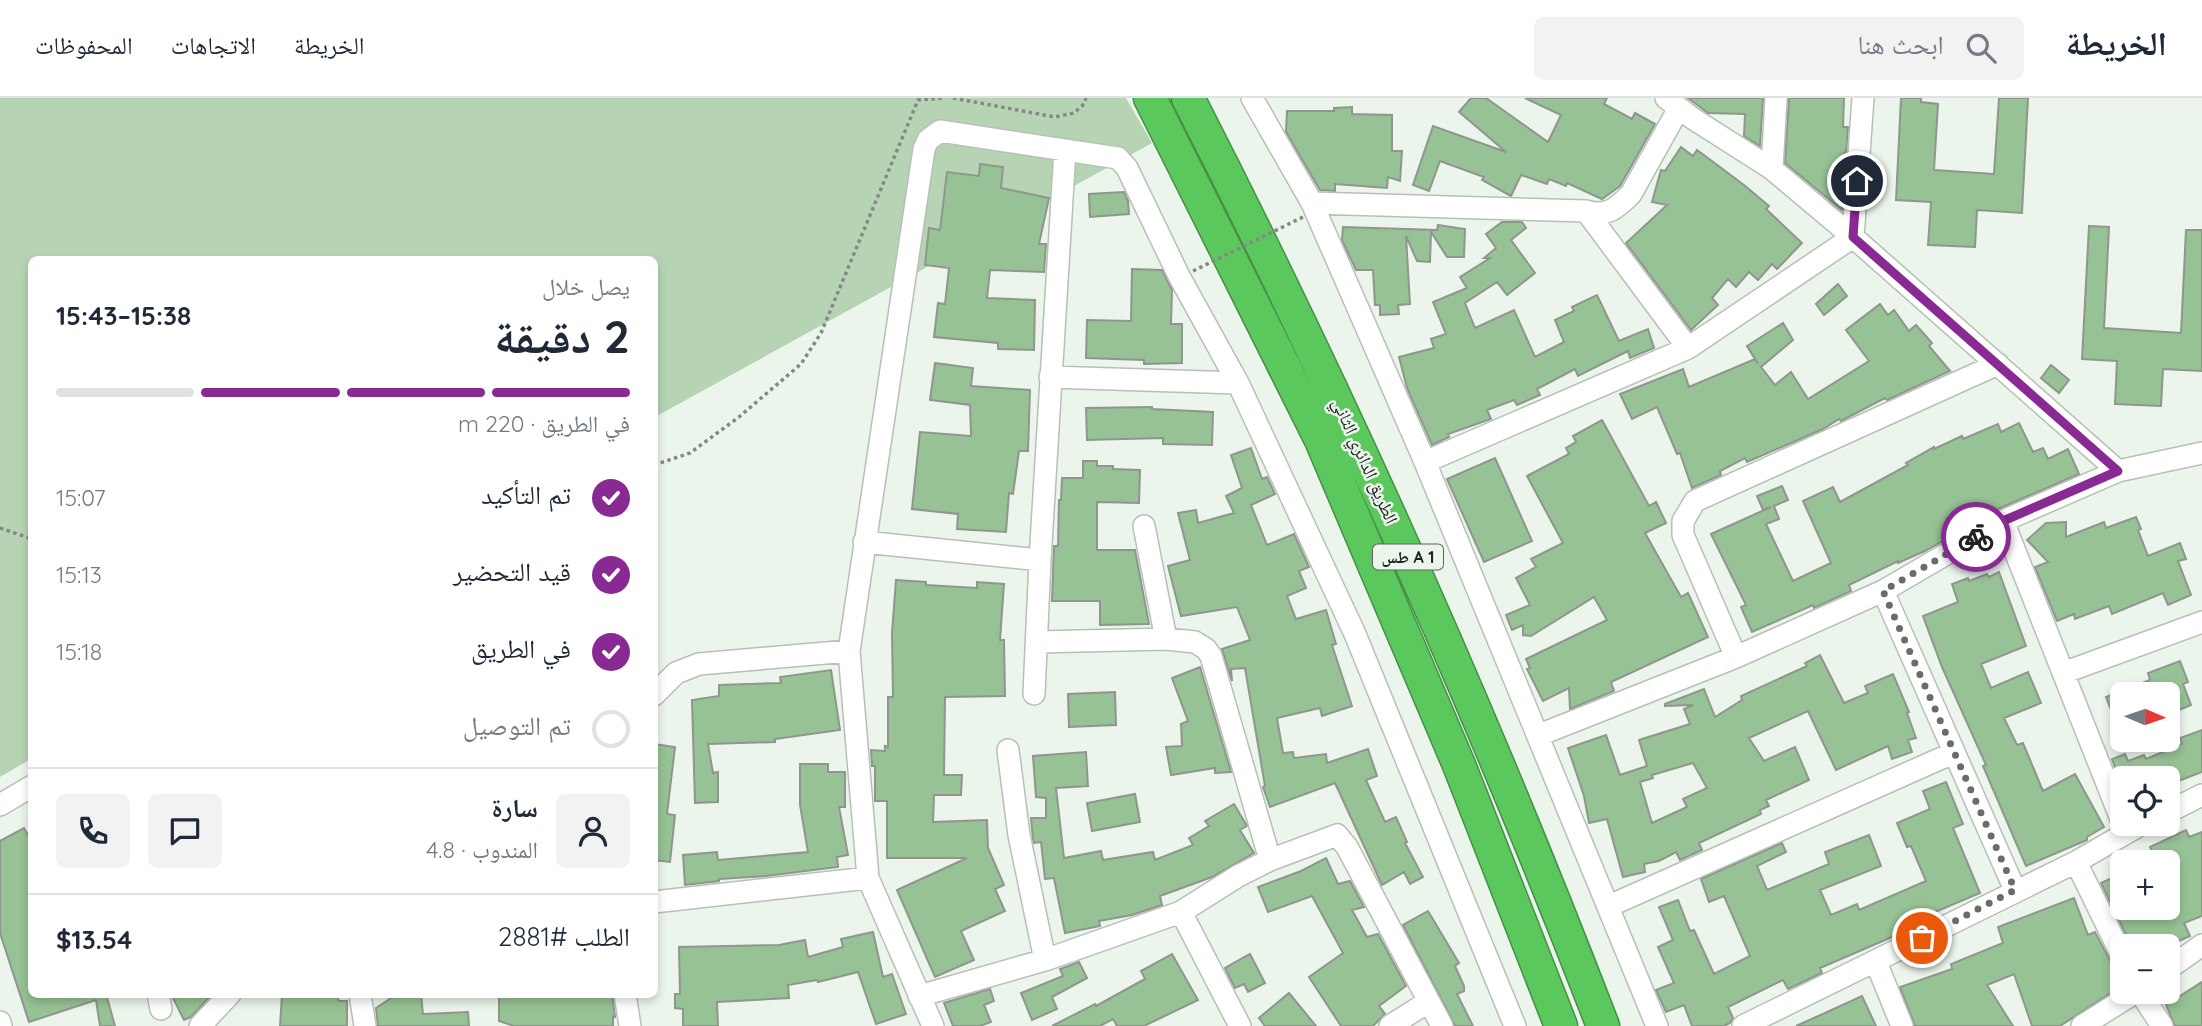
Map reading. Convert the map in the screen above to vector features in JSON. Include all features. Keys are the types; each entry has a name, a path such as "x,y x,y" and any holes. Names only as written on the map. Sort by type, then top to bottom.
{"highway":[{"name":"الطريق الدائري الثاني","path":"1150,98 1321,440 1459,765 1561,1026"},
{"name":"الطريق الدائري الثاني","path":"1188,98 1349,424 1502,771 1603,1026"}],"street":[{"path":"1252,98 1425,462 1657,1026"},
{"path":"1772,169 1776,98"},
{"path":"1853,237 1863,98"},
{"path":"1307,210 1605,213 1621,204 1631,194 1683,105 1772,169 1853,237 2118,471"},
{"path":"933,1026 868,878 849,651 921,169 928,140 940,131 950,131 1118,158 1122,161 1179,276 1238,383 1355,634 1515,1026"},
{"path":"1034,694 1065,150"},
{"path":"1586,211 1688,348"},
{"path":"1425,462 1688,348 1853,237"},
{"path":"1736,657 1683,535 1683,521 1695,501 1998,364"},
{"path":"1050,377 1238,383"},
{"path":"1539,735 1736,657 1883,591 2003,521 2118,471 2202,453"},
{"path":"2003,521 2110,784"},
{"path":"1144,526 1166,639"},
{"path":"864,542 1040,559"},
{"path":"1883,591 2015,890"},
{"path":"2063,673 2202,622"},
{"path":"1037,642 1166,639 1195,642 1206,649 1211,656 1270,860"},
{"path":"658,691 676,673 699,664 849,651"},
{"path":"1009,750 1019,835 1045,960"},
{"path":"1609,906 1953,753"},
{"path":"0,804 28,788"},
{"path":"2180,806 2202,795"},
{"path":"919,996 1045,960 1181,912 1238,876 1270,860 1337,835 1347,847 1442,1026"},
{"path":"1743,1026 2076,862 2114,836"},
{"path":"2076,862 2111,934"},
{"path":"658,902 868,878"},
{"path":"1181,912 1240,1026"},
{"path":"2180,961 2202,945"},
{"path":"1875,962 1902,1026"},
{"path":"200,1026 226,998"},
{"path":"361,998 365,1026"},
{"path":"626,998 630,1026"},
{"path":"1390,1026 1428,1002"},
{"path":"2081,1026 2118,1004"},
{"path":"2146,1004 2162,1026"}],"path":[{"path":"658,464 690,453 801,364 821,333 918,99 945,98"},
{"path":"953,98 1055,117 1074,113 1084,104 1086,98"},
{"path":"1193,271 1307,210"},
{"path":"0,528 28,538"}],"green space":[{"path":"0,98 1126,98 1152,143 658,415 658,256 28,256 28,761 0,777"}],"building":[{"path":"1471,98 1486,98 1548,142 1561,115 1525,98 1607,98 1604,104 1632,119 1635,113 1655,124 1620,186 1602,199 1567,183 1566,186 1549,179 1547,184 1521,175 1511,196 1482,180 1484,177 1440,161 1429,191 1413,185 1433,126 1506,152 1459,112"},
{"path":"1688,98 1763,98 1760,146 1744,136 1745,114 1708,113"},
{"path":"1789,98 1844,98 1843,127 1848,127 1844,153 1842,210 1785,163"},
{"path":"1901,98 1921,98 1921,102 1938,104 1934,170 1994,174 1999,98 2028,98 2022,213 1977,210 1975,247 1928,245 1931,202 1896,200"},
{"path":"1352,107 1352,114 1392,115 1392,151 1402,151 1400,181 1388,177 1387,188 1335,184 1335,191 1320,190 1286,132 1287,111 1334,111 1334,108"},
{"path":"1681,147 1693,156 1697,150 1744,185 1769,206 1766,209 1802,243 1777,269 1772,264 1758,280 1749,272 1736,287 1728,279 1712,298 1718,305 1691,330 1626,243 1667,205 1652,202 1661,170 1665,171"},
{"path":"980,164 1003,167 1001,188 1049,198 1039,244 1046,244 1044,272 990,270 987,298 1035,300 1034,350 998,349 998,343 934,337 938,303 945,304 949,268 925,265 929,228 940,230 947,172 979,176"},
{"path":"1124,192 1129,214 1090,217 1089,194"},
{"path":"1502,222 1522,222 1526,228 1511,240 1535,273 1507,295 1497,282 1465,303 1475,328 1514,310 1535,357 1564,342 1555,320 1574,311 1572,307 1597,295 1619,341 1648,329 1654,348 1630,358 1628,351 1578,376 1575,369 1537,389 1540,395 1517,405 1514,400 1487,410 1491,419 1448,434 1449,437 1432,445 1407,388 1399,357 1434,348 1431,339 1446,334 1433,302 1467,288 1460,277 1490,258 1484,258 1496,248 1486,234"},
{"path":"1438,225 1465,229 1464,257 1447,257 1431,232 1430,262 1417,261 1406,236 1410,304 1398,305 1399,314 1380,315 1380,305 1375,305 1373,270 1356,270 1342,240 1343,227 1437,230"},
{"path":"2089,226 2109,227 2104,328 2181,333 2186,230 2202,230 2202,371 2163,369 2161,406 2115,404 2117,361 2082,359"},
{"path":"1132,269 1162,270 1172,290 1171,324 1182,324 1182,363 1144,364 1144,360 1086,358 1087,320 1131,321"},
{"path":"1838,284 1847,296 1824,315 1816,304"},
{"path":"1880,304 1888,315 1894,310 1909,331 1916,325 1932,343 1929,346 1950,371 1747,462 1745,458 1720,471 1721,475 1692,488 1680,453 1677,454 1657,407 1632,419 1620,394 1683,369 1689,387 1755,359 1747,346 1783,323 1793,340 1761,367 1775,385 1791,372 1808,399 1869,361 1846,330"},
{"path":"935,363 973,368 971,386 1030,390 1028,451 1019,451 1013,494 1009,493 1006,532 957,529 958,514 912,509 920,432 971,436 970,405 930,400"},
{"path":"2051,365 2069,380 2059,393 2041,378"},
{"path":"1152,407 1213,412 1212,445 1163,444 1163,438 1087,440 1086,408"},
{"path":"1602,420 1649,506 1656,502 1666,523 1645,533 1681,597 1688,593 1708,637 1611,682 1614,691 1570,709 1569,688 1543,701 1527,669 1530,668 1526,659 1607,620 1594,597 1531,636 1523,635 1523,625 1512,630 1506,615 1530,605 1516,578 1536,567 1531,559 1563,543 1527,476 1569,454 1566,448 1576,442 1573,436"},
{"path":"2019,423 2033,452 2043,448 2048,459 2068,449 2079,474 1998,509 1925,551 1849,585 1851,591 1752,632 1741,607 1746,605 1711,534 1771,507 1763,510 1757,496 1782,486 1788,500 1774,506 1779,519 1766,524 1793,581 1831,563 1803,501 1833,487 1840,502 1908,465 1906,463 1934,447 1962,436 1963,439 1998,424 2001,432"},
{"path":"1251,448 1262,479 1267,477 1275,494 1251,505 1267,545 1294,534 1309,567 1299,571 1306,588 1287,596 1296,619 1326,610 1336,644 1332,645 1352,706 1322,716 1320,708 1277,718 1283,753 1293,752 1294,758 1326,754 1327,763 1368,749 1377,776 1366,780 1385,822 1396,817 1407,842 1405,843 1423,877 1410,884 1404,872 1382,885 1335,783 1270,807 1263,787 1265,786 1245,668 1231,669 1232,681 1222,649 1250,640 1237,607 1181,616 1168,566 1190,560 1178,513 1196,510 1198,523 1234,513 1226,496 1242,488 1231,455"},
{"path":"1495,458 1532,541 1484,562 1447,479"},
{"path":"1083,461 1097,461 1097,466 1113,466 1113,469 1140,470 1139,503 1097,502 1097,550 1135,550 1149,624 1100,625 1100,601 1052,601 1054,546 1058,546 1062,478 1083,478"},
{"path":"2136,517 2148,556 2180,543 2186,559 2178,561 2191,595 2168,605 2163,593 2112,614 2109,606 2075,619 2074,614 2057,621 2035,567 2048,562 2027,540 2046,523 2066,522 2066,537 2104,522 2106,528"},
{"path":"1999,572 2026,646 1981,664 1991,688 2028,672 2041,703 2004,718 2017,745 2023,743 2043,791 2075,774 2104,827 2087,837 2087,840 2026,866 1923,616 1958,602 1952,584 1987,574 1989,577"},
{"path":"896,580 977,588 977,582 1004,584 1000,640 1004,640 1005,696 945,697 944,775 962,775 961,795 934,795 933,822 987,820 988,848 1004,885 995,889 1005,911 961,931 974,960 935,977 897,890 967,858 887,858 887,801 875,801 875,766 872,766 871,750 885,751 885,746 888,747 888,697 893,697 892,633"},
{"path":"1820,655 1844,703 1868,693 1865,686 1893,674 1909,712 1907,713 1916,738 1908,740 1912,752 1892,759 1888,746 1836,770 1808,711 1749,738 1764,761 1795,747 1809,780 1766,800 1769,806 1760,810 1761,814 1699,843 1702,850 1680,860 1676,852 1659,861 1644,864 1645,872 1623,877 1607,819 1589,823 1584,796 1568,748 1606,735 1620,775 1647,766 1639,740 1690,724 1684,709 1693,705 1665,704 1704,689 1715,717 1742,700 1741,696 1807,666 1805,663","holes":["1693,763 1707,788 1683,799 1687,807 1652,823 1640,782 1653,778 1652,775"]},
{"path":"2180,661 2188,682 2183,684 2191,705 2180,710 2180,682 2145,682 2150,680 2148,673"},
{"path":"1200,667 1231,772 1215,773 1215,768 1171,775 1166,747 1182,746 1181,724 1188,721 1172,678"},
{"path":"831,670 840,730 775,739 775,742 708,744 713,773 718,772 718,802 695,803 692,700 719,696 719,685 781,683 780,677"},
{"path":"1115,692 1116,725 1069,727 1068,694"},
{"path":"2202,730 2202,772 2180,780 2180,766 2114,766 2112,759 2125,754 2128,761 2144,755 2146,759 2163,752 2180,752 2180,738"},
{"path":"658,745 675,747 667,814 675,815 670,862 658,860"},
{"path":"1086,752 1088,786 1056,788 1064,858 1101,851 1103,860 1153,852 1155,860 1193,845 1189,838 1209,826 1205,821 1234,804 1247,826 1240,830 1254,853 1212,877 1160,896 1162,905 1132,915 1099,921 1100,926 1065,933 1054,878 1045,879 1041,842 1034,843 1033,839 1031,818 1046,818 1046,798 1036,797 1033,756"},
{"path":"800,764 828,764 828,772 845,772 845,807 839,807 848,855 837,857 838,867 685,885 683,855 717,852 718,860 808,852 800,805"},
{"path":"1946,782 1963,824 1953,828 1980,893 1921,918 1923,923 1906,931 1820,968 1822,973 1788,989 1783,980 1728,1007 1733,1018 1724,1026 1692,1026 1684,1005 1666,1012 1656,990 1674,983 1658,947 1673,940 1659,907 1678,900 1690,931 1694,930 1714,974 1750,956 1724,896 1709,902 1701,879 1782,843 1786,852 1757,866 1767,890 1829,864 1825,852 1869,835 1881,866 1820,890 1831,915 1857,904 1859,910 1926,881 1911,846 1907,847 1897,823 1930,809 1923,791"},
{"path":"1135,794 1140,822 1092,831 1087,803"},
{"path":"24,828 28,835 28,998 107,998 115,1026 100,1026 96,1000 29,1022 0,933 0,841"},
{"path":"2186,830 2189,837 2202,832 2202,916 2184,923 2190,936 2180,941 2180,934 2126,934 2119,920 2180,920 2180,850 2151,850 2150,847 2173,836 2180,836 2180,833"},
{"path":"1326,858 1338,884 1350,881 1364,907 1352,910 1367,937 1378,934 1406,986 1379,1006 1385,1014 1373,1026 1341,1026 1309,977 1343,953 1312,896 1268,912 1258,887 1301,871"},
{"path":"2110,879 2110,902 2101,883"},
{"path":"2074,898 2088,935 2095,932 2110,960 2110,993 2060,1026 2032,1026 2014,974 1987,985 2013,1026 1915,1026 1900,987 1952,969 1951,964 2003,943 1998,927"},
{"path":"1428,911 1459,963 1455,966 1464,991 1457,994 1473,1026 1455,1026 1403,925"},
{"path":"873,932 883,977 892,974 906,1014 876,1024 858,972 818,982 788,985 789,998 717,1002 718,1026 683,1026 683,1009 675,1008 675,994 680,994 679,947 779,945 805,940 808,957 843,947 841,939"},
{"path":"1172,954 1198,1000 1144,1026 1117,1026 1113,1019 1100,1026 1052,1026 1145,979 1141,971"},
{"path":"1250,954 1265,983 1248,992 1244,984 1235,988 1225,968"},
{"path":"1079,962 1087,978 1052,997 1057,1009 1032,1020 1021,993 1063,976 1060,969"},
{"path":"2202,982 2202,1026 2175,1026 2166,1005 2180,1004 2180,996"},
{"path":"990,989 994,1001 984,1005 991,1022 980,1026 953,1026 944,1003"},
{"path":"1289,993 1316,1026 1265,1026 1259,1018"},
{"path":"1862,996 1876,1026 1796,1026 1825,1013"},
{"path":"173,998 208,998 191,1017 184,1020"},
{"path":"282,998 338,998 339,1001 347,1001 347,1026 280,1026"},
{"path":"391,998 421,998 423,1014 468,1012 469,1026 378,1026 376,1008"},
{"path":"499,998 613,998 615,1017 613,1026 514,1026 499,1021"}],"way so far":[{"path":"1922,938 2015,890 1883,591 1976,537"}],"route":[{"path":"1857,181 1853,237 2118,471 2003,521 1976,537"}]}
